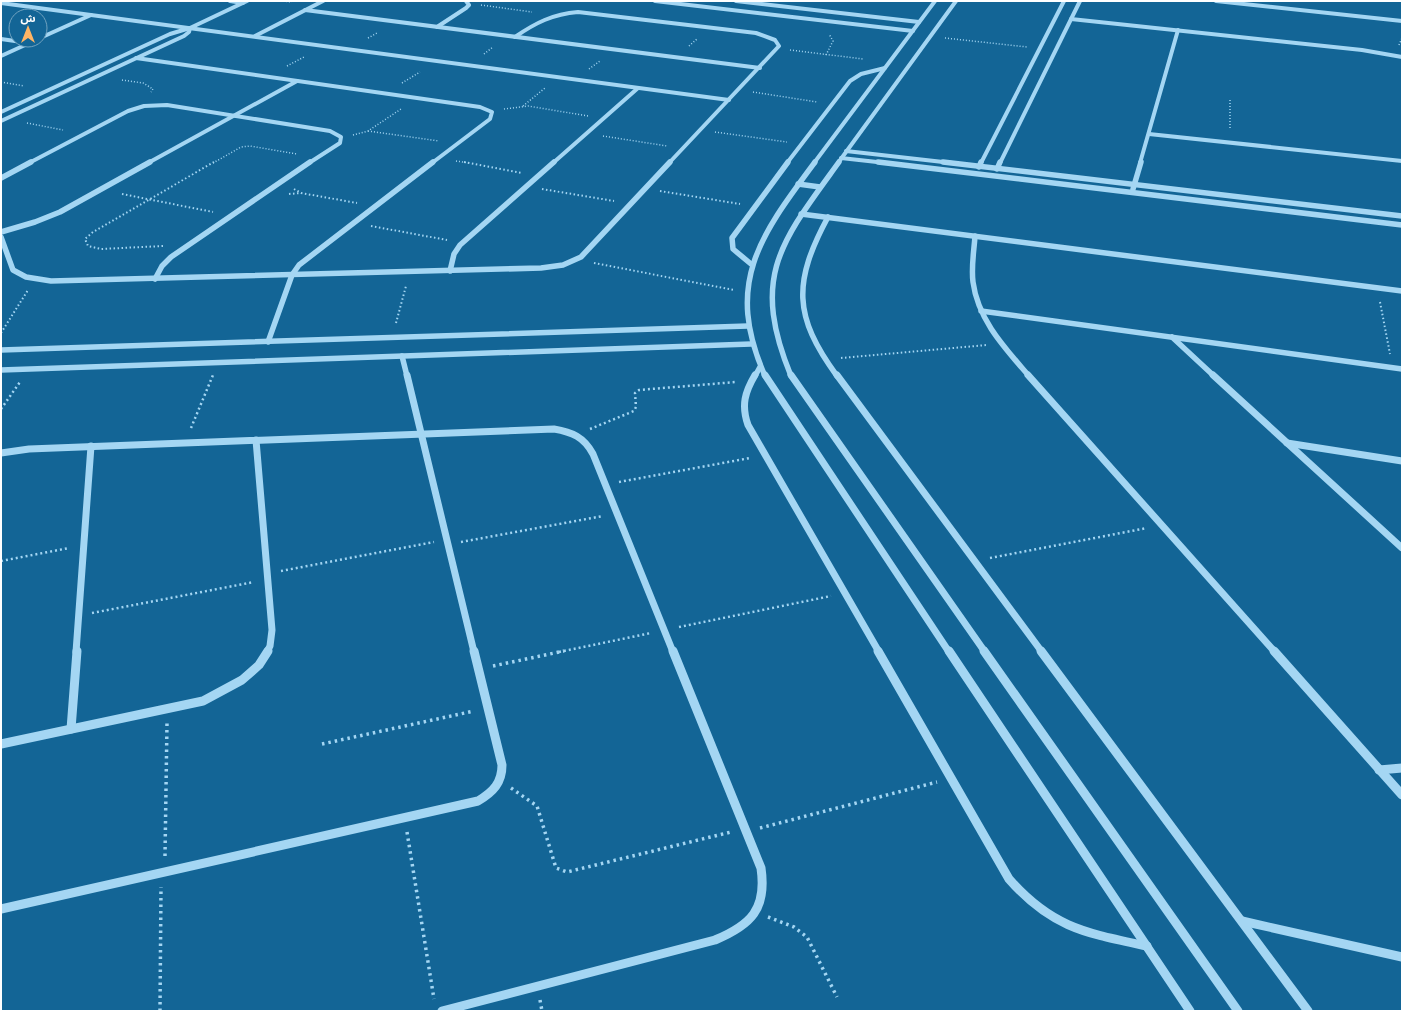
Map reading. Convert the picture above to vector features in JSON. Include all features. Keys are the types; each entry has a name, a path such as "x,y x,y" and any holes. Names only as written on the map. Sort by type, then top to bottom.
{"street":[{"path":"230,1 245,2"},
{"path":"255,36 323,1"},
{"path":"655,1 913,31"},
{"path":"736,1 920,22"},
{"path":"935,1 769,224 751,264 746,293 748,326 751,344 767,380 1190,1011"},
{"path":"956,1 820,187 784,240 774,265 770,295 780,350 792,378 1238,1011"},
{"path":"979,167 1064,1"},
{"path":"997,169 1080,1"},
{"path":"1216,1 1402,21"},
{"path":"1,112 170,34 190,28 245,2"},
{"path":"437,27 466,8 467,2"},
{"path":"1,3 729,100"},
{"path":"305,10 760,68"},
{"path":"1,237 14,270 22,276 35,280 155,279 450,271 541,268 564,264 576,260 631,204 778,49 779,44 775,40 762,34 586,13 554,14 540,19 512,36"},
{"path":"48,34 92,15"},
{"path":"1071,19 1362,50 1402,57"},
{"path":"3,120 184,36 189,32 190,28"},
{"path":"1132,193 1178,30"},
{"path":"1,56 18,48"},
{"path":"136,58 480,107 492,112 492,117 490,119 304,260 292,275 268,342"},
{"path":"751,264 736,252 731,242 754,206 853,78 887,65"},
{"path":"1,232 52,215 297,81"},
{"path":"450,271 454,254 463,242 638,88"},
{"path":"1,178 84,134 138,108 167,105 330,132 341,137 340,142 318,158 166,261 155,279"},
{"path":"1149,134 1402,161"},
{"path":"846,151 1402,216"},
{"path":"841,158 1402,225"},
{"path":"798,184 820,187"},
{"path":"801,214 1402,291"},
{"path":"828,218 815,241 803,272 802,299 809,328 824,359 1308,1011"},
{"path":"975,236 972,281 981,311 1001,344 1402,795"},
{"path":"981,311 1402,369"},
{"path":"1,350 748,326"},
{"path":"1172,337 1402,548"},
{"path":"1,370 751,344"},
{"path":"1,909 478,801 495,789 500,781 502,765 402,356"},
{"path":"760,367 742,402 743,413 765,455 1009,879 1022,896 1040,911 1061,924 1084,932 1147,946"},
{"path":"1,453 29,449 91,446 554,429 576,434 584,439 589,446 605,484 761,868 764,883 763,898 756,912 746,924 732,934 715,940 442,1011"},
{"path":"1,744 203,701 226,690 246,677 261,662 270,646 272,630 256,440"},
{"path":"1287,444 1402,461"},
{"path":"71,729 91,446"},
{"path":"1379,770 1402,768"},
{"path":"1242,921 1402,957"}],"path":[{"path":"467,2 554,14"},
{"path":"350,49 396,22"},
{"path":"676,57 710,28"},
{"path":"467,64 512,36"},
{"path":"930,37 1040,48"},
{"path":"1400,45 1402,38"},
{"path":"269,77 323,45"},
{"path":"577,79 614,49"},
{"path":"778,49 887,65"},
{"path":"386,94 437,60"},
{"path":"98,76 143,83 151,87 151,92 138,108"},
{"path":"523,106 560,77"},
{"path":"739,90 833,104"},
{"path":"368,131 418,98"},
{"path":"1230,100 1230,143"},
{"path":"492,112 523,106 604,118"},
{"path":"3,120 84,134"},
{"path":"701,130 802,144"},
{"path":"341,137 368,131 457,144"},
{"path":"587,133 684,148"},
{"path":"189,244 101,249 93,248 85,243 85,239 93,232 149,199 242,147 250,146 318,158"},
{"path":"438,158 539,175"},
{"path":"276,186 296,190 300,193 375,206"},
{"path":"526,187 631,204"},
{"path":"645,189 754,206"},
{"path":"100,190 231,216"},
{"path":"353,223 463,242"},
{"path":"576,260 746,293"},
{"path":"393,338 409,272"},
{"path":"1,333 35,280"},
{"path":"1377,288 1392,367"},
{"path":"824,359 1001,344"},
{"path":"185,443 218,362"},
{"path":"1,410 29,368"},
{"path":"576,434 634,411 636,407 635,393 639,390 752,381"},
{"path":"605,484 765,455"},
{"path":"80,615 267,576 448,542 617,514"},
{"path":"974,561 1162,525"},
{"path":"1,561 84,546"},
{"path":"322,744 488,707"},
{"path":"160,1011 167,709"},
{"path":"500,781 537,806 556,868 567,872 951,779"},
{"path":"405,818 435,1003"},
{"path":"756,912 794,927 807,937 838,997"}]}
